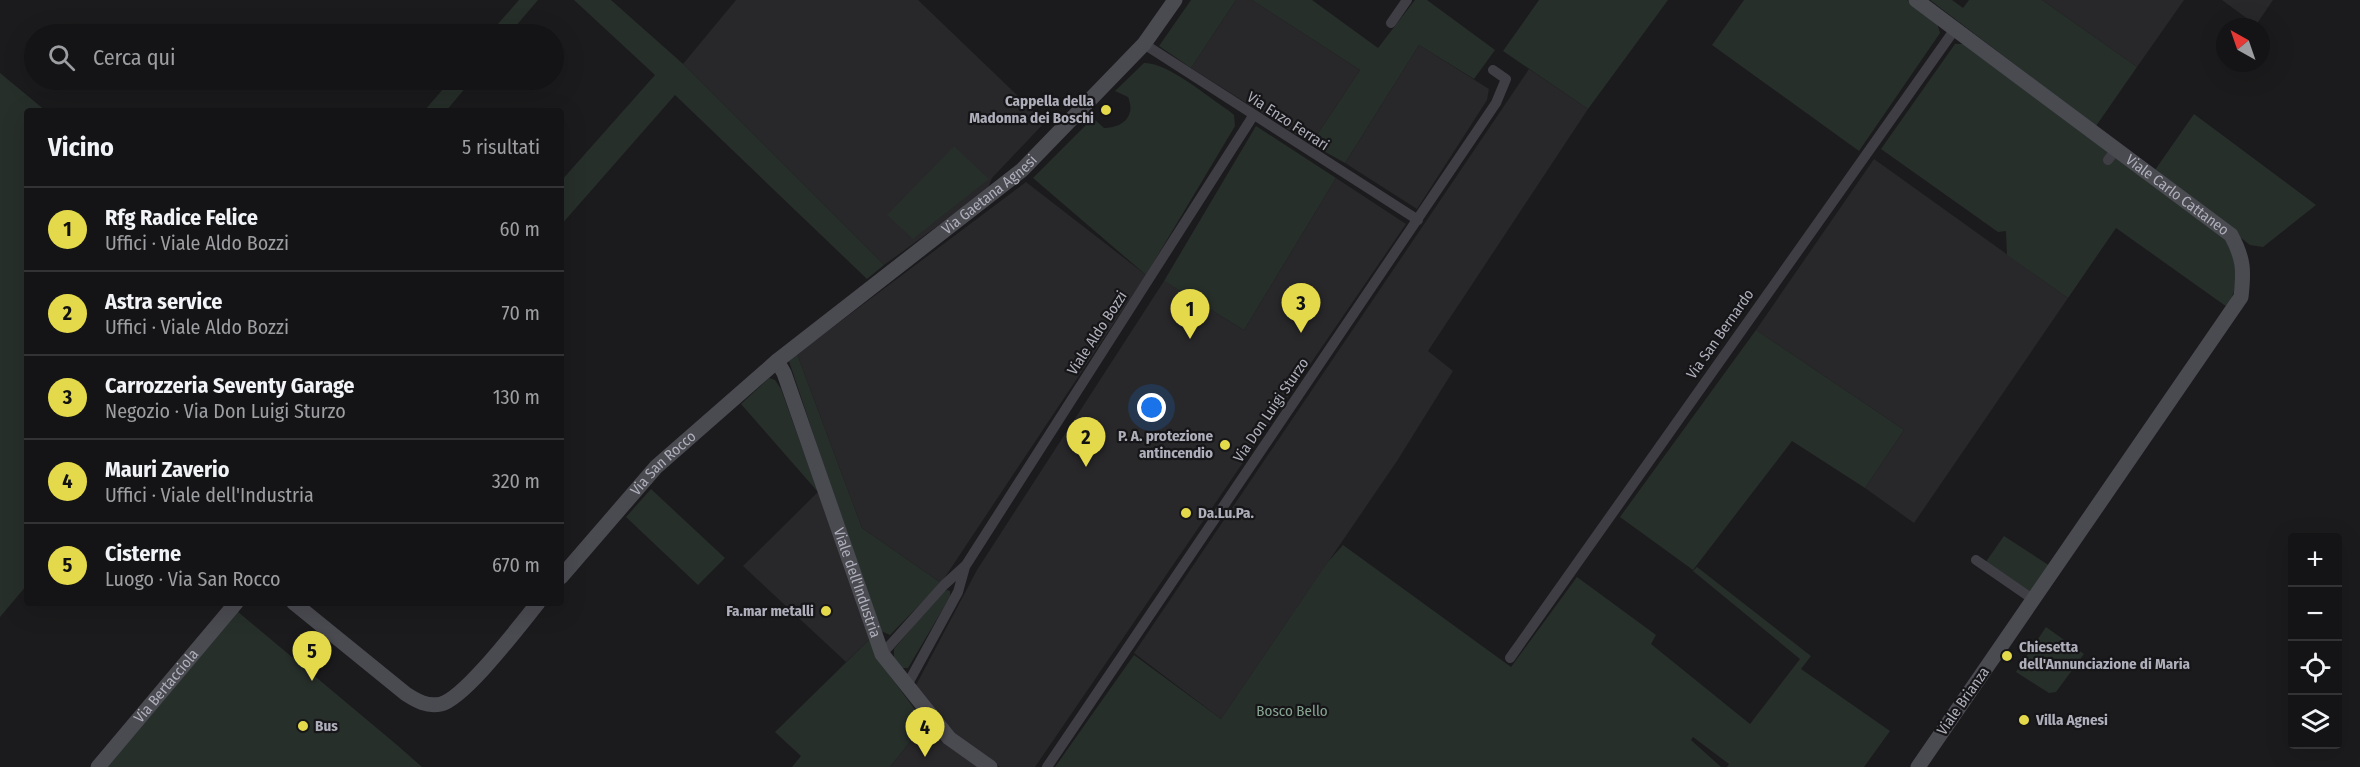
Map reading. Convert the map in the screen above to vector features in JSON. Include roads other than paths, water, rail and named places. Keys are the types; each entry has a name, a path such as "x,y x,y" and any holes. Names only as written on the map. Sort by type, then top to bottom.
{"street":[{"name":"Via Gaetana Agnesi","path":"777,362 1022,170 1144,44 1175,0"},
{"path":"1391,23 1407,0"},
{"name":"Viale Carlo Cattaneo","path":"1919,1 2112,154 2231,235 2242,255 2241,297 2032,603"},
{"name":"Via San Bernardo","path":"1510,658 1955,29"},
{"name":"Via Enzo Ferrari","path":"1144,44 1418,220"},
{"name":"Via Don Luigi Sturzo","path":"1047,767 1496,103 1506,79 1493,70"},
{"name":"Viale Aldo Bozzi","path":"882,654 944,585 966,565 1253,116"},
{"name":"Via San Rocco","path":"564,574 656,467 777,362"},
{"name":"Viale dell'Industria","path":"777,362 784,373 882,654 906,687 949,738 990,767"},
{"path":"1976,560 2032,603"},
{"name":"Viale Aldo Bozzi","path":"906,687 958,592 966,565"},
{"name":"Viale Brianza","path":"1918,767 2032,603"},
{"name":"Via Bertacciola","path":"98,767 233,606"},
{"path":"298,606 406,694 423,704 433,705 446,702 466,686 535,606"}],"place":[{"name":"Cappella della Madonna dei Boschi","path":"1106,110"},
{"name":"Carrozzeria Seventy Garage","path":"1301,333"},
{"name":"Rfg Radice Felice","path":"1190,339"},
{"name":"P. A. protezione antincendio","path":"1225,445"},
{"name":"Astra service","path":"1086,467"},
{"name":"Da.Lu.Pa.","path":"1186,513"},
{"name":"Fa.mar metalli","path":"826,611"},
{"name":"Chiesetta dell'Annunciazione di Maria","path":"2007,656"},
{"name":"Cisterne","path":"312,681"},
{"name":"Villa Agnesi","path":"2024,720"},
{"name":"Bus","path":"303,726"},
{"name":"Mauri Zaverio","path":"925,757"}],"park label":[{"name":"Bosco Bello","path":"1292,711"}]}
